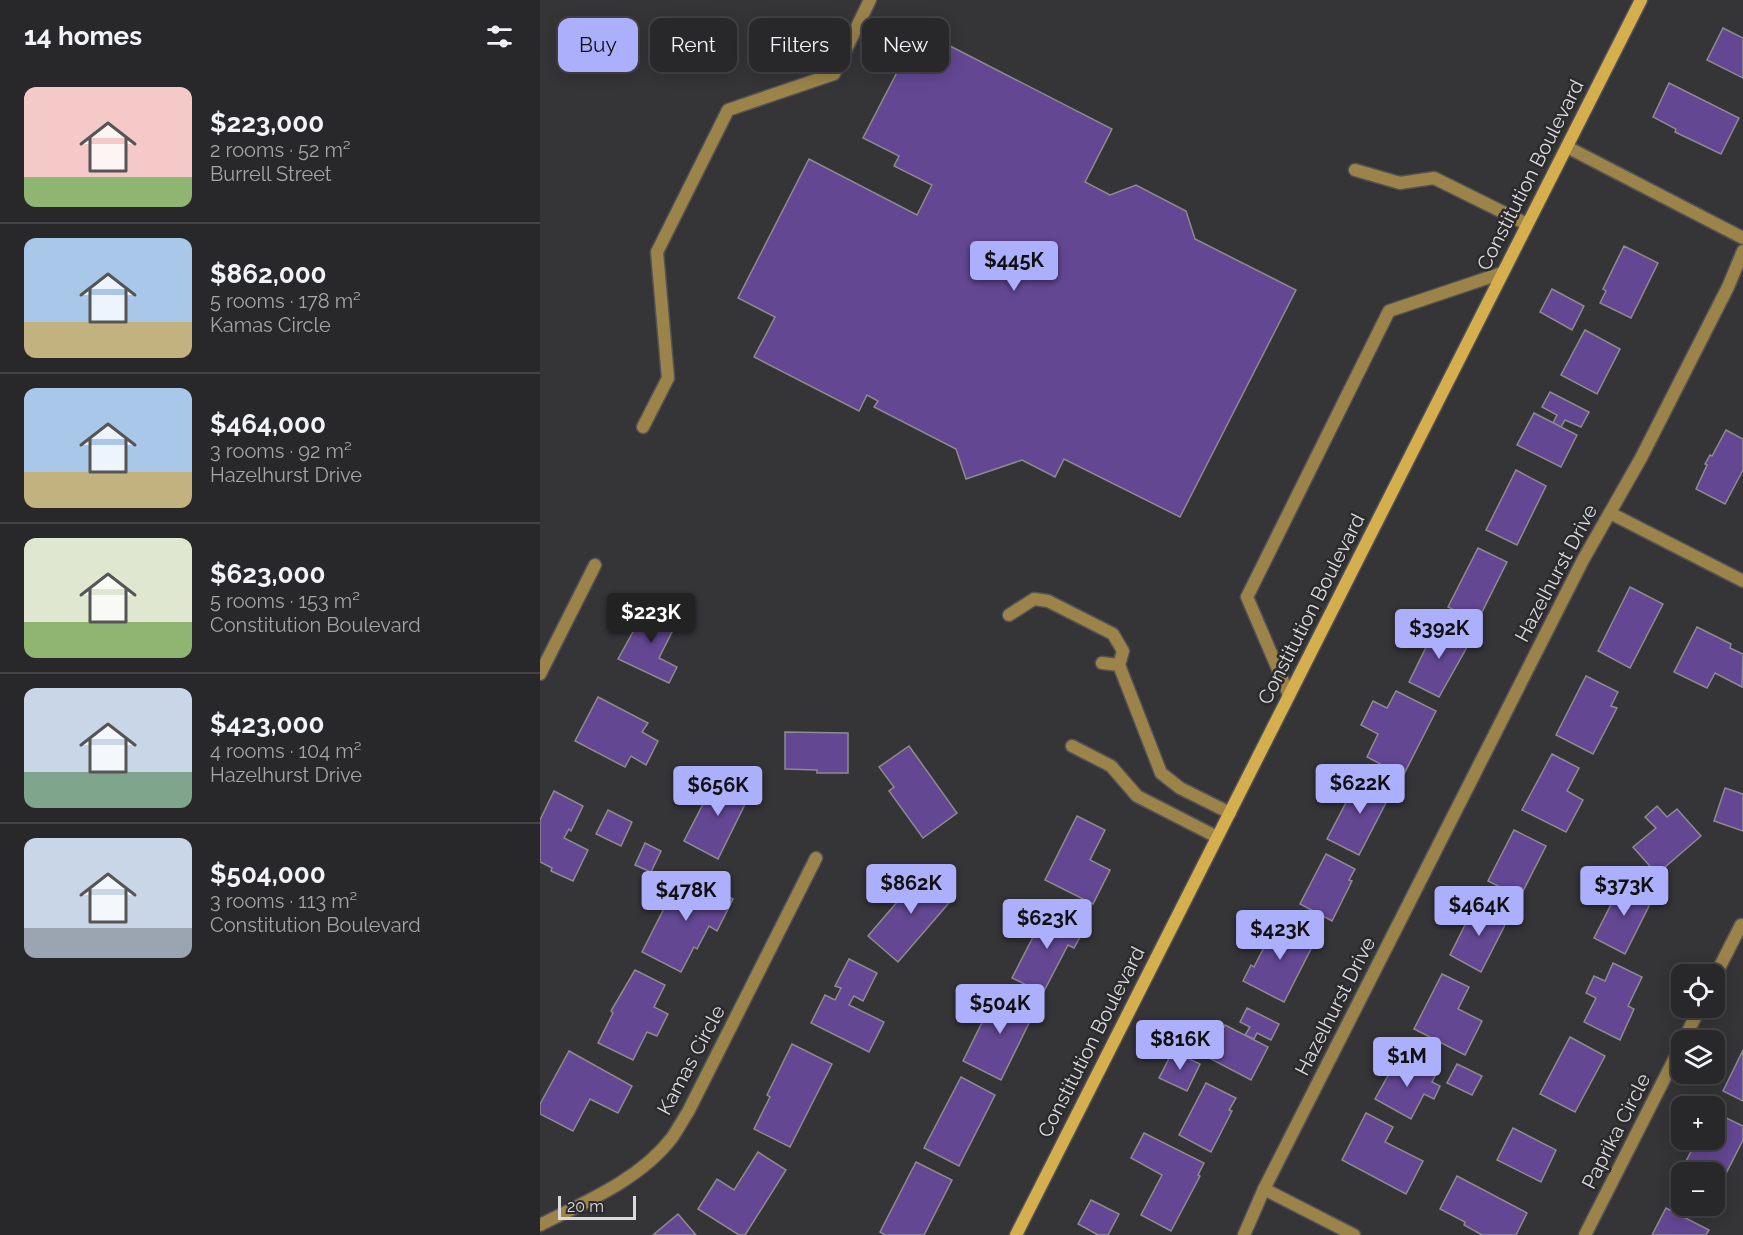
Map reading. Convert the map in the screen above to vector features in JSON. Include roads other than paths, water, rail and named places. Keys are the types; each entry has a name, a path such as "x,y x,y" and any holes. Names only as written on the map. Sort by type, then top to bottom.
{"main road":[{"name":"Constitution Boulevard","path":"1016,1235 1641,0"}],"street":[{"path":"643,427 669,378 657,252 728,110 834,74 870,0"},
{"path":"1567,147 1743,238"},
{"path":"1355,170 1400,183 1434,178 1527,224"},
{"name":"Hazelhurst Drive","path":"1244,1235 1264,1189 1583,560 1641,458 1728,287 1743,251"},
{"path":"1289,695 1247,597 1389,311 1502,273"},
{"path":"1610,513 1743,580"},
{"path":"540,674 596,565"},
{"path":"1009,615 1034,599 1047,601 1113,634 1123,651 1119,665 1161,773 1180,788 1230,813"},
{"path":"1102,663 1119,665"},
{"path":"1072,746 1112,766 1137,796 1217,837"},
{"name":"Kamas Circle","path":"540,1225 618,1183 644,1166 671,1140 693,1102 816,858"},
{"path":"1721,964 1741,926"},
{"name":"Paprika Circle","path":"1585,1235 1671,1064"},
{"path":"1264,1189 1354,1235"}]}
